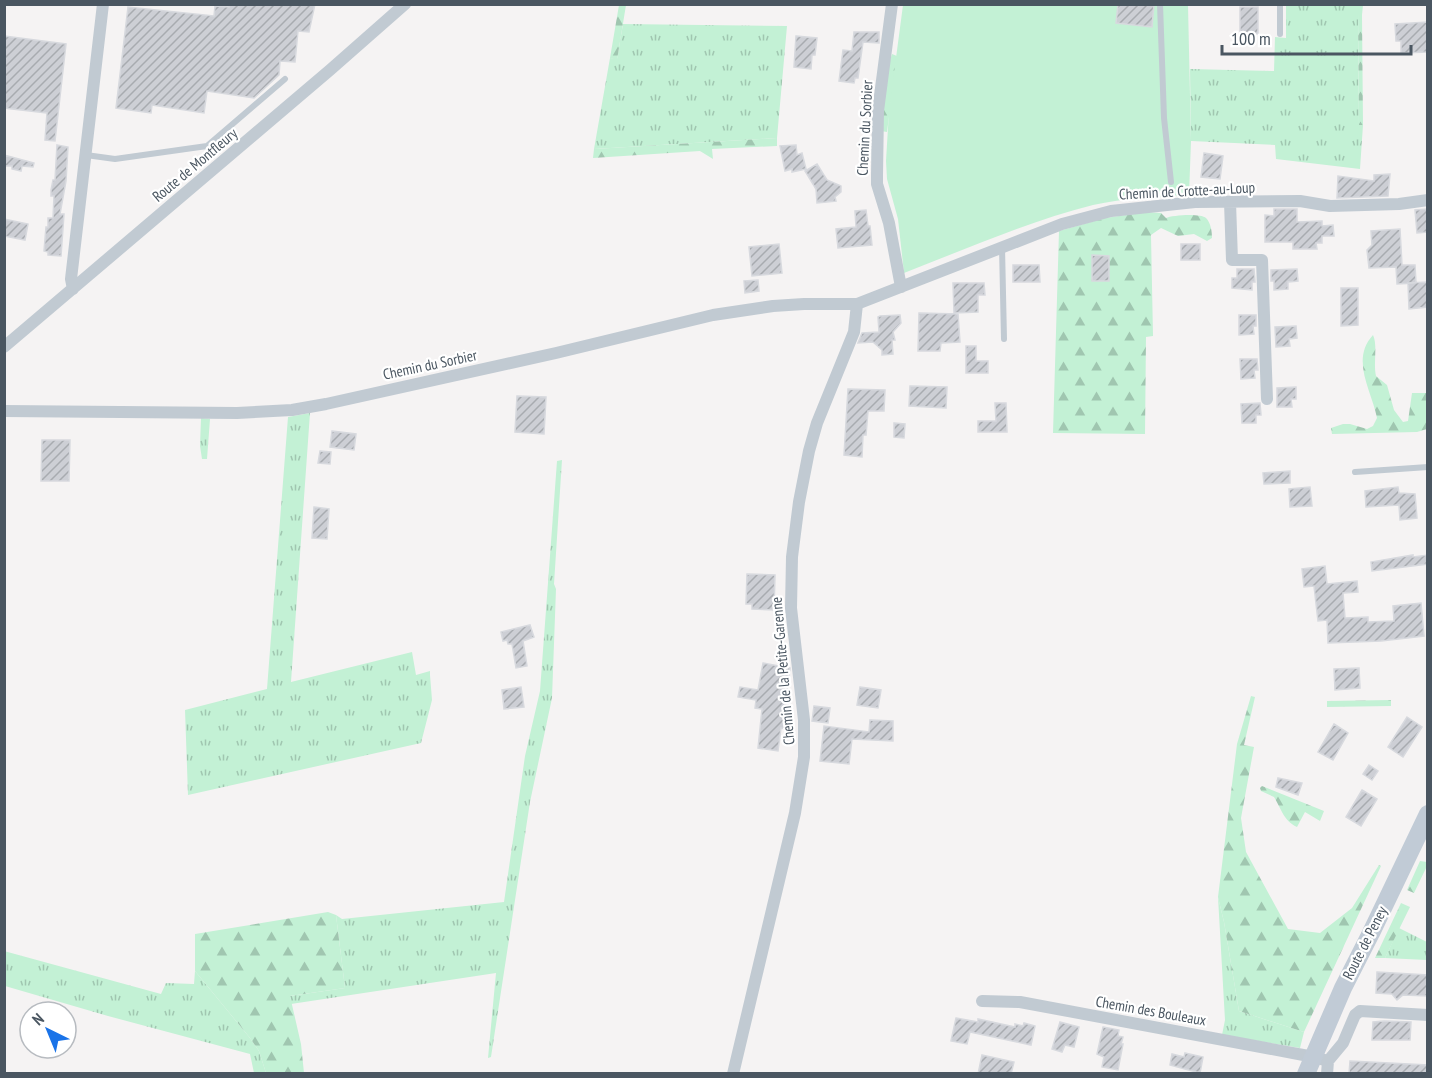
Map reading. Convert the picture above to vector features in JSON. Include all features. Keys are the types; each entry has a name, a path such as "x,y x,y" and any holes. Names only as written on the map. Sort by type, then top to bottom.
{"main road":[{"name":"Route de Peney","path":"1319,1066 1342,988 1428,814"}],"street":[{"path":"73,289 71,279 103,4"},
{"name":"Route de Montfleury","path":"7,342 73,289 405,4"},
{"name":"Chemin du Sorbier","path":"892,4 878,111 877,184 889,223 901,287"},
{"name":"Chemin de Crotte-au-Loup","path":"857,304 1002,247 1083,217 1104,212 1157,205 1230,202 1300,201 1330,206 1399,204 1428,200"},
{"path":"1230,202 1232,260 1262,260 1267,399"},
{"name":"Chemin du Sorbier","path":"4,411 237,412 292,410 732,312 804,304 857,304"},
{"name":"Chemin de la Petite-Garenne","path":"733,1074 795,813 804,757 804,720 791,608 792,557 799,502 809,450 817,423 854,332 857,304"},
{"name":"Chemin des Bouleaux","path":"982,1001 1020,1002 1319,1066"},
{"path":"1319,1066 1343,1043 1355,1015 1360,1011 1428,1015"}],"lane":[{"path":"1160,4 1164,118 1171,182"},
{"path":"1280,34 1281,4"},
{"path":"86,155 115,159 207,146 285,79"},
{"path":"1002,247 1004,339"},
{"path":"1355,472 1428,467"}],"green space":[{"path":"619,5 626,5 617,60 610,58"},
{"path":"903,5 1188,5 1191,141 1189,195 1141,198 1093,205 1045,219 904,273 898,219 887,179 886,161 889,111"},
{"path":"1286,5 1363,5 1362,15 1358,15 1359,125 1363,125 1360,169 1276,159 1275,145 1191,141 1190,69 1274,71 1275,37 1286,38"},
{"path":"1358,14 1362,15 1363,125 1359,125"},
{"path":"623,24 787,26 777,138 594,149 610,58 617,59"},
{"path":"892,54 897,56 887,132 881,131 887,70"},
{"path":"777,138 777,146 712,149 713,159 700,151 593,158 594,149"},
{"path":"1147,212 1161,213 1166,218 1186,215 1203,216 1209,222 1212,238 1207,241 1194,234 1178,236 1161,228 1151,235 1153,336 1146,337 1145,434 1053,433 1059,231 1105,218"},
{"path":"1373,335 1376,376 1387,385 1394,410 1403,422 1408,421 1412,393 1427,393 1427,429 1417,432 1332,434 1331,428 1343,424 1367,429 1373,426 1377,418 1364,376 1363,365 1366,345"},
{"path":"310,413 291,682 412,652 416,675 430,671 432,700 421,743 188,795 185,710 267,689 288,417"},
{"path":"201,418 210,419 207,459 202,459 200,446"},
{"path":"562,460 554,584 556,589 552,698 530,802 491,1057 488,1058 496,973 291,1004 290,996 345,988 336,915 342,919 504,902 525,756 540,691 557,461"},
{"path":"1251,696 1255,697 1244,745 1254,747 1241,818 1246,852 1288,929 1320,933 1352,908 1379,865 1381,866 1304,1032 1239,1011 1218,897 1237,744"},
{"path":"1391,700 1391,706 1327,707 1327,701"},
{"path":"1262,786 1324,811 1320,821 1305,812 1297,827 1292,824 1283,814 1274,797 1261,791"},
{"path":"1420,861 1427,862 1427,866 1414,893 1407,890"},
{"path":"1218,897 1239,1011 1304,1032 1300,1048 1222,1035 1225,1020"},
{"path":"1401,903 1410,907 1385,958 1375,958"},
{"path":"328,912 336,915 345,988 290,996 301,1044 304,1073 266,1073 259,1051 250,1038 195,971 195,934"},
{"path":"1399,928 1427,942 1427,960 1385,958"},
{"path":"4,951 161,994 166,983 194,984 195,971 250,1038 259,1051 266,1073 254,1073 250,1054 78,1007 78,1000 53,1000 5,986"}],"building":[{"path":"229,4 315,4 309,32 298,31 295,62 280,61 279,75 254,98 207,91 204,113 152,105 151,113 116,108 128,7 214,16 215,6 229,7"},
{"path":"1118,4 1154,4 1152,27 1116,23"},
{"path":"1240,7 1258,7 1258,34 1240,34"},
{"path":"1428,22 1428,52 1401,53 1401,41 1396,41 1395,24"},
{"path":"854,32 879,32 879,43 863,42 858,78 855,78 854,83 839,81 843,50 852,51"},
{"path":"4,36 66,44 55,141 45,140 47,113 4,108"},
{"path":"796,36 817,38 811,69 794,67"},
{"path":"57,145 68,147 66,181 60,214 64,214 61,256 48,255 48,252 44,251 48,218 53,218 54,196 51,196 51,190 53,180 55,180"},
{"path":"796,145 797,155 802,153 806,169 785,171 780,146"},
{"path":"1204,153 1223,156 1220,179 1201,177"},
{"path":"4,155 34,163 33,167 22,166 21,171 12,169 12,166 4,166"},
{"path":"817,164 827,180 841,186 841,192 835,197 836,201 817,203 816,189 805,171"},
{"path":"1390,174 1388,196 1337,198 1338,176 1374,181 1374,175"},
{"path":"1274,209 1297,209 1297,222 1322,221 1322,226 1333,225 1334,236 1322,236 1322,243 1316,243 1317,249 1293,249 1293,242 1265,242 1265,215 1274,216"},
{"path":"1428,209 1428,232 1417,233 1415,210"},
{"path":"866,210 872,245 838,248 836,229 856,227 855,211"},
{"path":"4,219 28,224 25,240 4,236"},
{"path":"1400,229 1402,265 1415,265 1416,283 1397,284 1396,267 1369,268 1367,250 1372,245 1371,231"},
{"path":"779,244 782,273 752,276 749,247"},
{"path":"1181,244 1200,244 1200,260 1181,260"},
{"path":"1092,255 1109,256 1109,281 1092,281"},
{"path":"1013,265 1039,265 1040,282 1013,282"},
{"path":"1237,269 1254,269 1255,282 1252,282 1252,290 1232,288 1232,278 1237,278"},
{"path":"1297,269 1298,281 1288,282 1288,289 1274,290 1271,270"},
{"path":"758,280 759,291 745,293 744,281"},
{"path":"1428,282 1428,307 1409,309 1408,283"},
{"path":"953,283 984,283 985,295 978,295 978,312 954,313"},
{"path":"1341,288 1358,288 1358,325 1341,326"},
{"path":"919,313 958,314 960,342 941,343 940,351 918,351"},
{"path":"900,315 901,323 893,332 895,340 892,340 893,354 882,355 882,350 873,342 858,343 862,333 879,332 878,317"},
{"path":"1239,315 1256,315 1256,326 1253,326 1254,334 1239,335"},
{"path":"1296,326 1297,338 1289,339 1290,346 1276,347 1275,327"},
{"path":"966,346 976,346 976,361 988,361 988,373 966,373"},
{"path":"1240,359 1257,359 1258,370 1254,370 1255,378 1241,379"},
{"path":"910,386 947,387 946,408 909,406"},
{"path":"1296,387 1296,399 1291,399 1292,407 1277,407 1277,388"},
{"path":"848,389 885,390 884,411 868,411 866,435 863,435 862,457 844,455"},
{"path":"517,396 546,397 544,434 515,432"},
{"path":"995,403 1006,403 1007,432 978,432 978,421 996,421"},
{"path":"1260,403 1261,415 1256,415 1256,423 1242,423 1241,404"},
{"path":"894,423 905,424 904,438 894,437"},
{"path":"332,431 356,434 354,450 330,447"},
{"path":"42,440 70,440 69,481 41,481"},
{"path":"320,451 331,452 330,464 318,463"},
{"path":"1290,471 1290,483 1264,484 1263,473"},
{"path":"1310,487 1312,506 1290,507 1289,489"},
{"path":"1398,487 1399,493 1415,494 1417,518 1400,520 1399,505 1366,507 1365,491"},
{"path":"314,507 329,509 327,539 312,538"},
{"path":"1413,555 1413,557 1428,555 1428,564 1372,571 1371,562"},
{"path":"1325,566 1327,584 1357,581 1358,592 1343,593 1345,618 1368,617 1368,622 1394,621 1393,606 1421,603 1424,636 1381,641 1328,643 1327,620 1318,621 1314,586 1304,587 1302,569"},
{"path":"747,574 775,575 774,610 752,609 752,604 746,604"},
{"path":"530,625 534,637 523,641 527,666 516,668 512,644 508,644 507,640 503,641 501,632"},
{"path":"763,663 790,668 785,704 789,705 785,729 781,728 778,751 758,748 762,709 755,708 756,700 738,697 740,687 758,690"},
{"path":"1359,668 1360,688 1335,690 1334,669"},
{"path":"521,687 524,707 504,709 502,690"},
{"path":"860,687 881,690 878,708 857,705"},
{"path":"814,706 830,708 828,723 812,721"},
{"path":"1407,717 1422,727 1403,757 1388,747"},
{"path":"870,720 893,721 893,741 852,739 849,764 820,761 824,726 869,732"},
{"path":"1334,724 1348,733 1333,760 1318,752"},
{"path":"1369,765 1378,771 1372,780 1363,774"},
{"path":"1278,778 1302,783 1298,795 1276,787"},
{"path":"1362,790 1377,799 1361,826 1346,817"},
{"path":"1377,972 1428,975 1428,996 1403,995 1397,1000 1392,994 1376,993"},
{"path":"956,1018 978,1022 978,1019 1015,1027 1015,1024 1023,1026 1024,1023 1035,1026 1031,1045 970,1032 967,1044 951,1041"},
{"path":"1060,1022 1079,1027 1074,1047 1065,1045 1062,1052 1052,1049"},
{"path":"1373,1022 1411,1022 1410,1040 1372,1040"},
{"path":"1103,1027 1119,1030 1118,1036 1123,1037 1118,1070 1102,1067 1104,1057 1097,1054"},
{"path":"1185,1053 1203,1057 1200,1073 1170,1065 1172,1054 1184,1057"},
{"path":"982,1055 1014,1062 1011,1074 978,1074"},
{"path":"1350,1061 1428,1065 1428,1074 1349,1074"}]}
